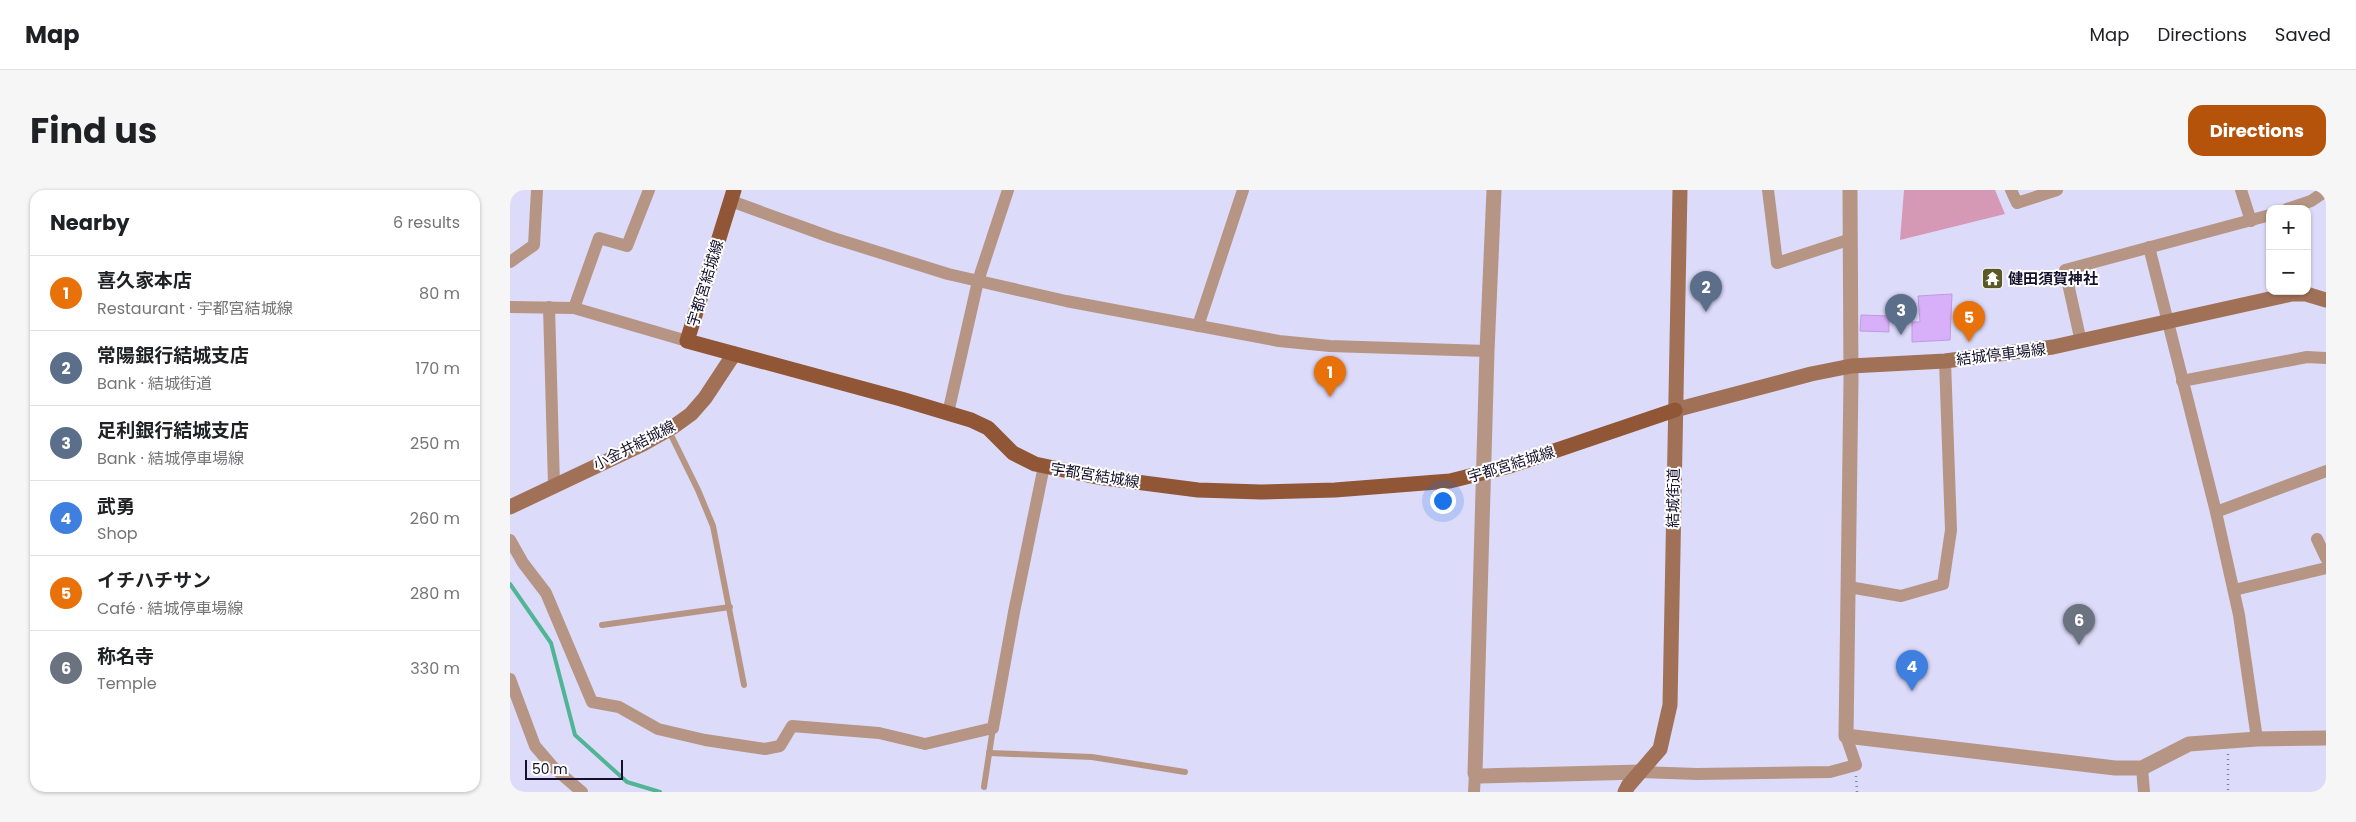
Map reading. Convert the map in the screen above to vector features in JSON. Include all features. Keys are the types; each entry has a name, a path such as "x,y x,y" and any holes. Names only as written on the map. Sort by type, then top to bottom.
{"main road":[{"name":"結城街道","path":"1625,792 1660,749 1670,705 1680,190"},
{"name":"宇都宮結城線","path":"732,196 687,341 948,413 988,428 1018,457 1044,466 1098,477 1198,490 1261,492 1413,485 1484,474 1675,410"},
{"name":"結城停車場線","path":"1675,410 1765,385 1851,366 1945,361 2027,351 2081,342 2292,294 2306,294 2326,300"},
{"name":"小金井結城線","path":"510,507 643,444 691,414 734,354"}],"street":[{"path":"510,262 534,245 537,190"},
{"path":"574,308 599,238 628,246 649,190"},
{"path":"948,413 978,282 1008,190"},
{"path":"1198,326 1243,190"},
{"path":"1474,792 1487,351 1494,190"},
{"path":"1768,190 1777,263 1851,240"},
{"path":"1474,773 1481,776 1640,772 1697,774 1830,772 1856,765 1846,736 1851,366 1850,190"},
{"path":"2010,190 2017,204 2057,190"},
{"path":"2241,190 2251,221"},
{"path":"2299,205 2311,201 2326,191"},
{"path":"732,196 830,237 948,274 1066,301 1279,342 1330,346 1487,351"},
{"path":"2081,342 2065,270 2266,216"},
{"path":"2149,247 2234,590 2257,739"},
{"path":"510,307 574,308 687,341"},
{"path":"548,307 554,486"},
{"path":"2182,381 2307,358 2326,358"},
{"path":"1849,587 1901,596 1943,584 1951,530 1945,361"},
{"path":"510,540 522,562 546,593 592,702 620,707 658,729 705,740 764,750 780,746 792,726 879,733 925,744 993,728 1014,612 1044,466"},
{"path":"2216,512 2326,471"},
{"path":"2317,538 2326,558"},
{"path":"2234,590 2326,568"},
{"path":"510,679 535,746 552,767 582,792"},
{"path":"1846,736 2115,768 2142,768 2190,744 2257,739 2326,738"},
{"path":"2142,768 2144,792"}],"lane":[{"path":"668,429 698,490 713,526 744,685"},
{"path":"602,625 730,607"},
{"path":"984,787 993,728"},
{"path":"989,753 1092,757 1185,772"}],"path":[{"path":"2228,741 2228,792"}],"shaded area":[{"path":"1904,190 1995,190 2005,214 1900,240"}],"building":[{"path":"1952,294 1950,340 1912,342 1912,322 1920,322 1918,296"},
{"path":"1861,315 1889,316 1889,332 1860,331"}],"waterway":[{"path":"510,584 551,643 575,735 627,782 660,792"}],"place":[{"name":"健田須賀神社","path":"1992,278"},
{"name":"常陽銀行結城支店","path":"1706,312"},
{"name":"足利銀行結城支店","path":"1901,335"},
{"name":"イチハチサン","path":"1969,342"},
{"name":"喜久家本店","path":"1330,397"},
{"name":"称名寺","path":"2079,645"},
{"name":"武勇","path":"1912,691"}]}
